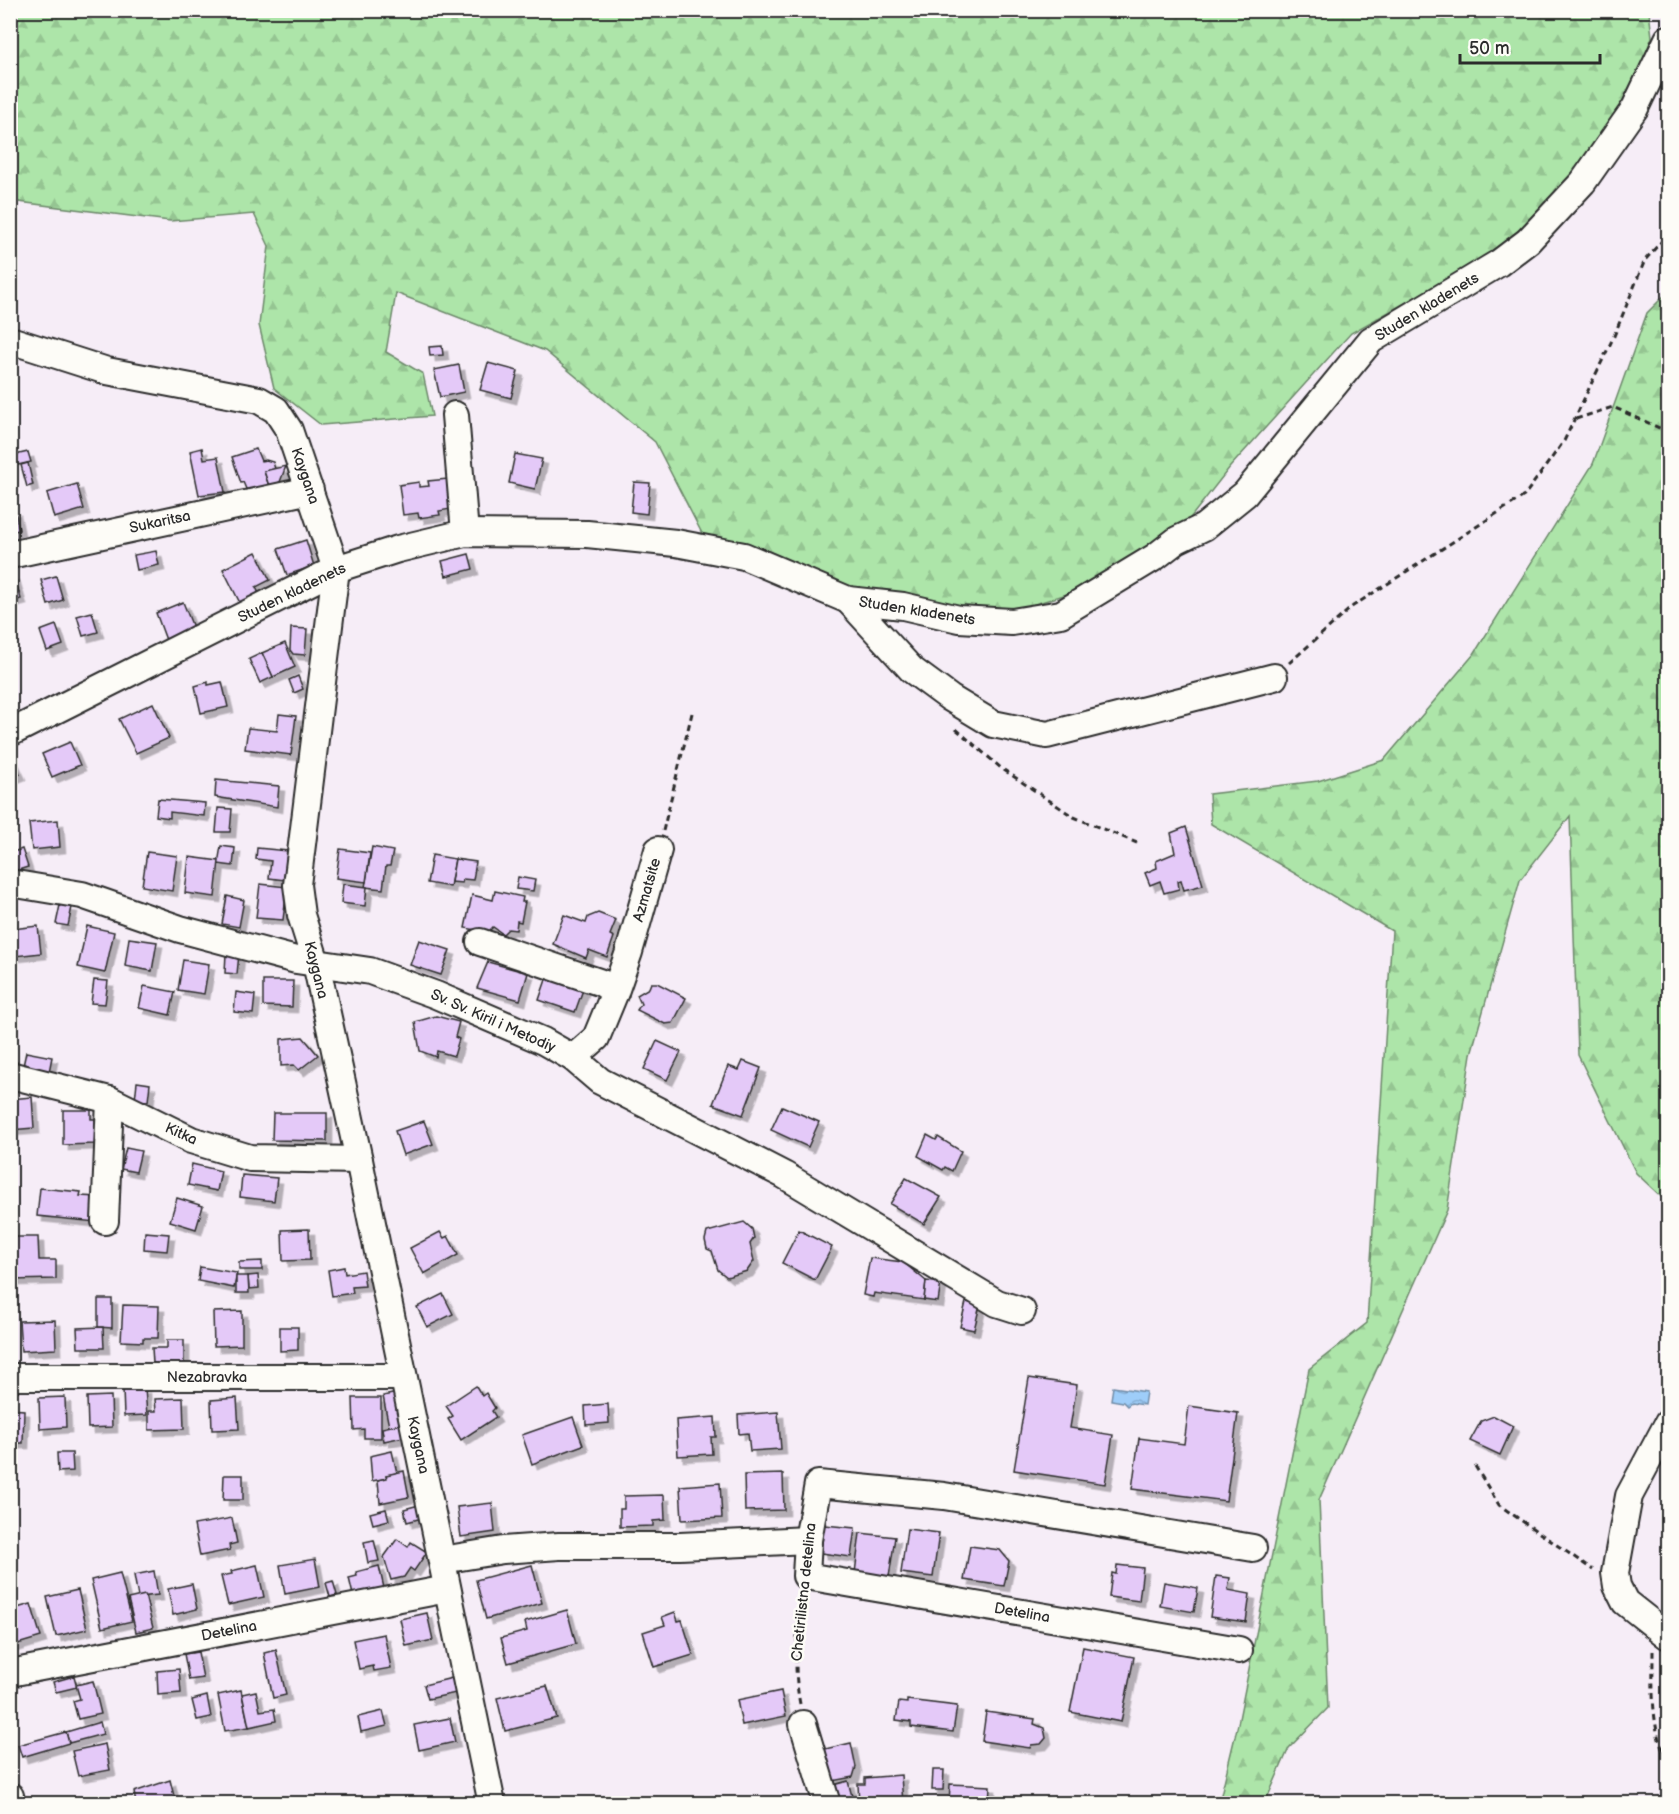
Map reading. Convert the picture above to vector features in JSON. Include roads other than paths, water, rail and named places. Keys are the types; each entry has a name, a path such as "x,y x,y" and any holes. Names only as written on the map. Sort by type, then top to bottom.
{"street":[{"name":"Studen kladenets","path":"11,731 336,569 398,549 465,533 586,534 687,545 744,556 848,600 903,606 959,620 1012,622 1061,614 1155,557 1177,540 1204,527 1245,494 1371,340 1499,263 1548,219 1583,182 1635,108 1668,39"},
{"name":"Kaygana","path":"10,340 107,370 259,400 276,410 289,430 310,490 336,569 297,885 359,1160 492,1803"},
{"path":"455,416 465,533"},
{"name":"Sukaritsa","path":"10,555 310,490"},
{"path":"848,600 912,670 950,698 993,724 1047,735 1274,677"},
{"name":"Azmatsite","path":"573,1058 596,1038 615,992 629,952 658,850"},
{"name":"Sv. Sv. Kiril i Metodiy","path":"10,884 82,895 180,929 316,963 370,971 436,995 543,1041 573,1058 600,1081 784,1175 997,1303 1022,1311"},
{"path":"480,942 602,983 615,992"},
{"name":"Kitka","path":"10,1075 110,1100 191,1140 250,1158 359,1160"},
{"path":"105,1221 110,1100"},
{"name":"Nezabravka","path":"10,1377 403,1377"},
{"path":"1661,1631 1625,1602 1617,1586 1615,1573 1629,1496 1668,1423"},
{"name":"Chetirilistna detelina","path":"806,1576 808,1540 818,1484 944,1496 1252,1548"},
{"path":"442,1560 503,1550 559,1546 680,1546 808,1540"},
{"name":"Detelina","path":"806,1576 1239,1650"},
{"name":"Detelina","path":"10,1673 447,1588"},
{"path":"803,1724 826,1803"},
{"path":"10,1796 12,1803"}],"water":[{"path":"1113,1387 1146,1392 1144,1405 1131,1403 1127,1406 1123,1402 1111,1400"}]}
